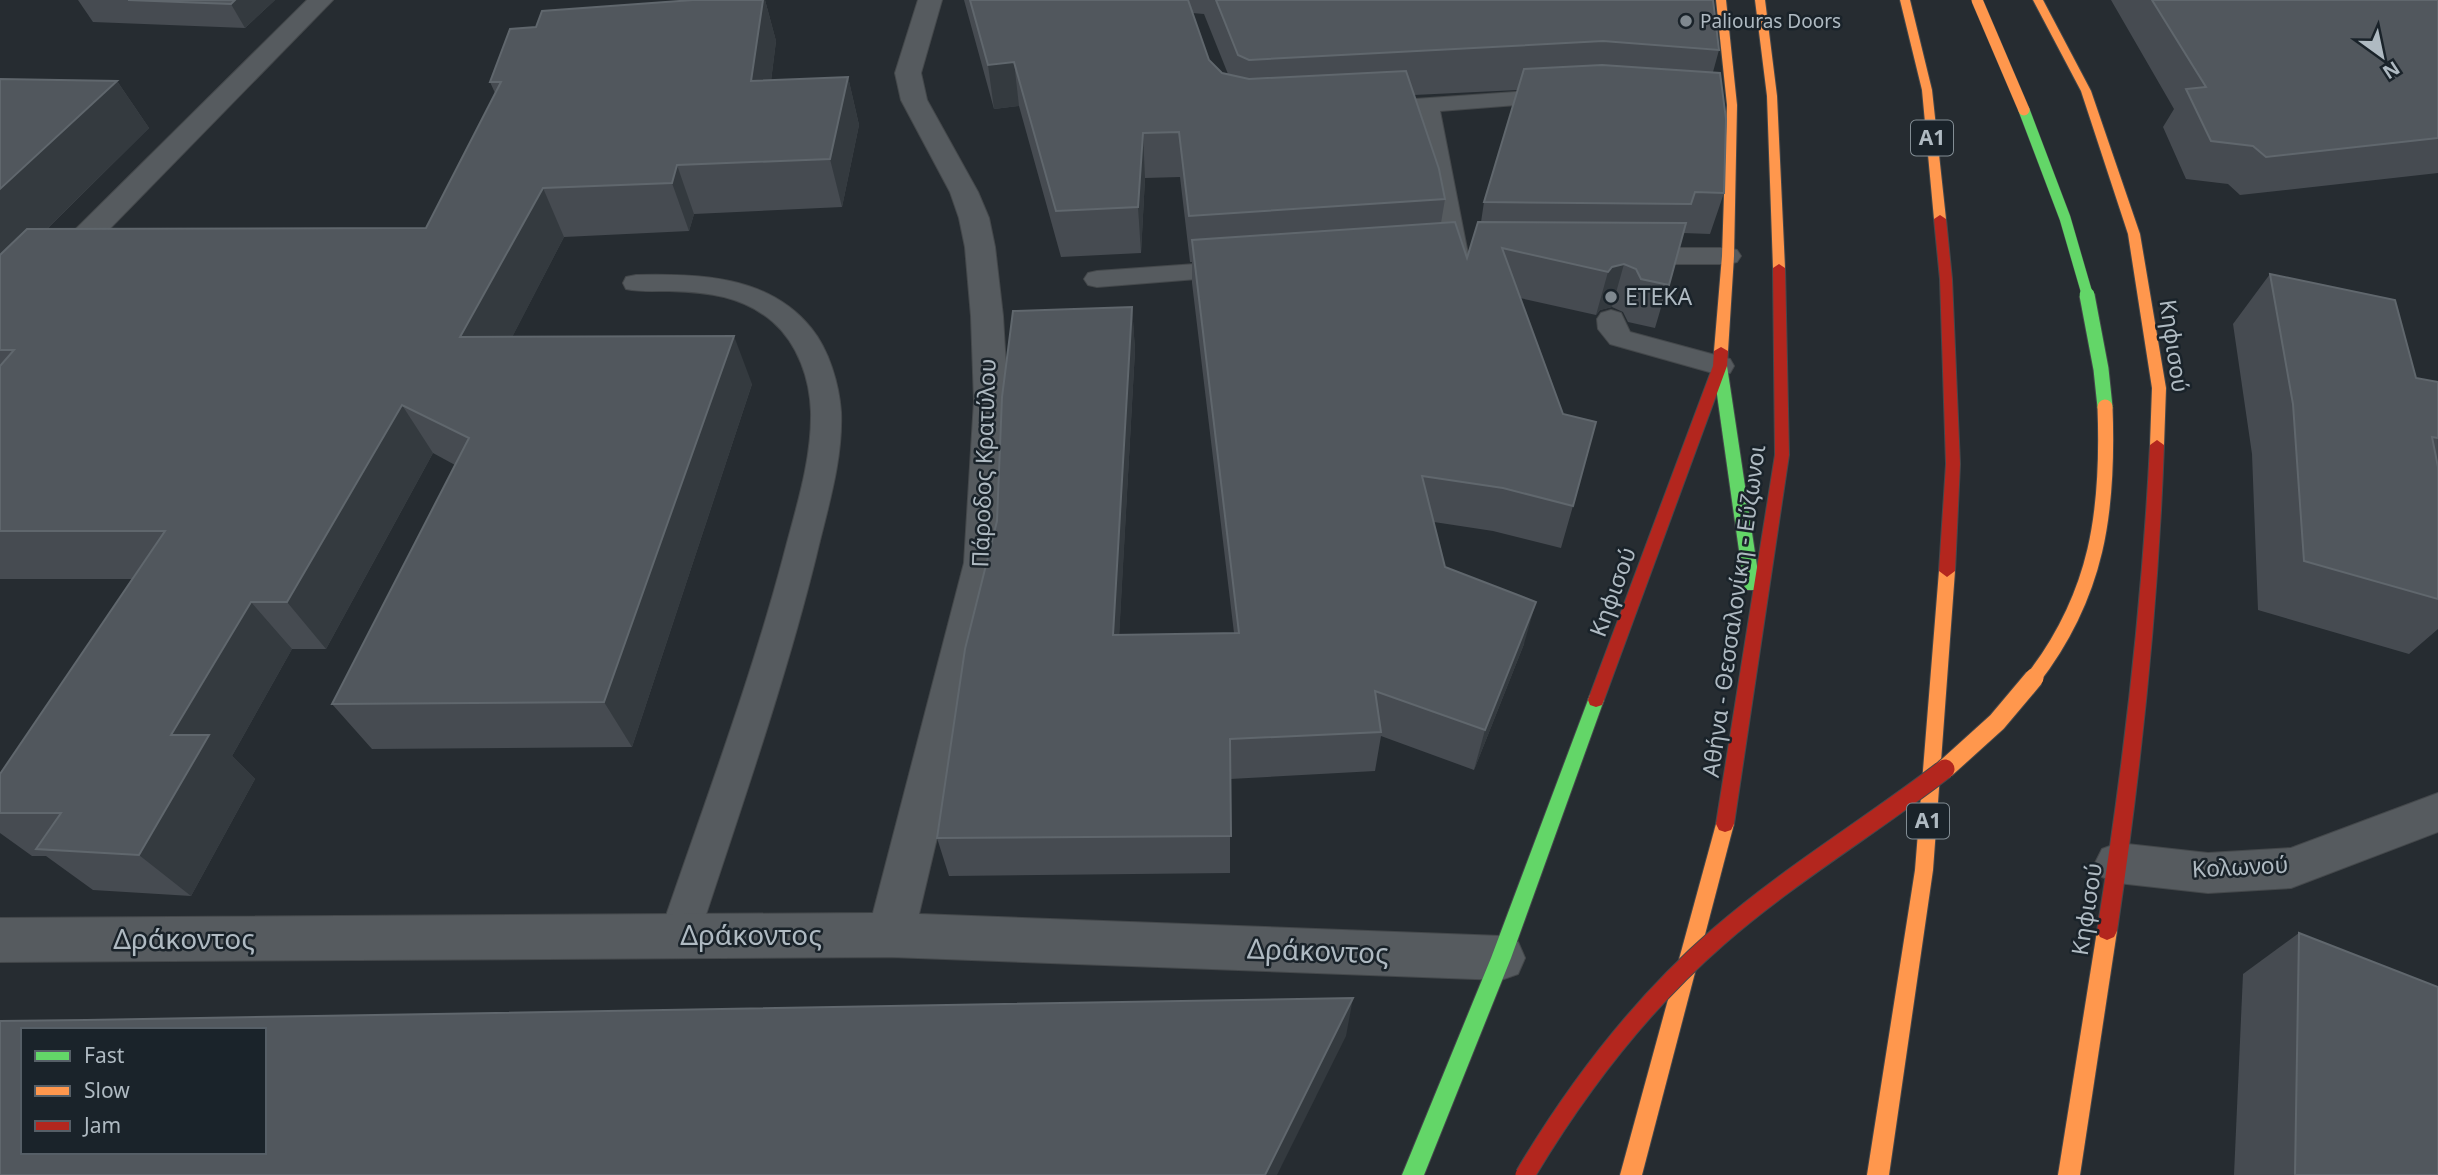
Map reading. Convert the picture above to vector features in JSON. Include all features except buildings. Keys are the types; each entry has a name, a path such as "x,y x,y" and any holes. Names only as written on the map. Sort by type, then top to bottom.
{"main road":[{"name":"Κηφισού","path":"1413,1175 1501,958 1720,366 1728,257 1732,105 1721,0"},
{"name":"Αθήνα - Θεσσαλονίκη - Εύζωνοι","path":"1631,1175 1725,826 1782,455 1782,357 1772,96 1760,0"},
{"name":"Α1","path":"1878,1175 1924,870 1953,464 1946,279 1927,90 1905,0"},
{"path":"1525,1175 1574,1093 1640,1009 1721,934 1951,764 2006,713 2048,660 2074,614 2092,565 2106,501 2108,454 2104,389 2081,269 2040,148 1977,0"},
{"name":"Κηφισού","path":"2038,0 2087,92 2134,234 2160,388 2154,548 2118,863 2069,1175"},
{"path":"1720,366 1757,625"}],"street":[{"path":"0,323 321,0"},
{"name":"Πάροδος Κρατύλου","path":"891,935 983,563 991,401 986,302 974,218 964,192 914,100 908,73 930,0"},
{"name":"Κολωνού","path":"2118,863 2208,873 2291,868 2438,812"},
{"name":"Δράκοντος","path":"0,940 891,935 1501,958"}],"lane":[{"path":"1344,110 1580,95"},
{"path":"1704,103 1732,105"},
{"path":"1427,106 1467,254 1427,256"},
{"path":"1624,264 1728,257"},
{"path":"1097,278 1262,267"},
{"path":"636,283 699,283 735,288 769,304 802,335 816,368 827,411 821,468 785,615 679,936"},
{"path":"1611,318 1612,330 1620,338 1720,366"}],"traffic: fast":[{"path":"2024,110 2065,218 2087,293 2105,407"},
{"path":"1720,366 1752,586"},
{"path":"1413,1175 1501,958 1596,700"}],"traffic: slow":[{"path":"1721,0 1732,105 1728,256 1721,351"},
{"path":"1760,0 1772,96 1779,268"},
{"path":"1905,0 1927,90 1940,219"},
{"path":"1977,0 2024,110"},
{"path":"2038,0 2086,91 2134,234 2159,388 2157,445"},
{"path":"1945,769 1997,722 2020,696 2042,668 2077,607 2090,575 2102,524 2106,474 2105,407"},
{"path":"1878,1175 1924,870 1947,571"},
{"path":"1631,1175 1725,824"},
{"path":"2069,1175 2107,931"}],"traffic: jam":[{"path":"1940,219 1946,279 1953,464 1947,571"},
{"path":"1725,824 1782,455 1779,268"},
{"path":"1596,700 1720,366 1721,351"},
{"path":"2107,931 2140,689 2151,567 2157,445"},
{"path":"1525,1175 1588,1078 1662,989 1719,936 1774,892 1945,769"}],"place":[{"name":"Paliouras Doors","path":"1686,21"},
{"name":"ΕΤΕΚΑ","path":"1611,297"}]}
